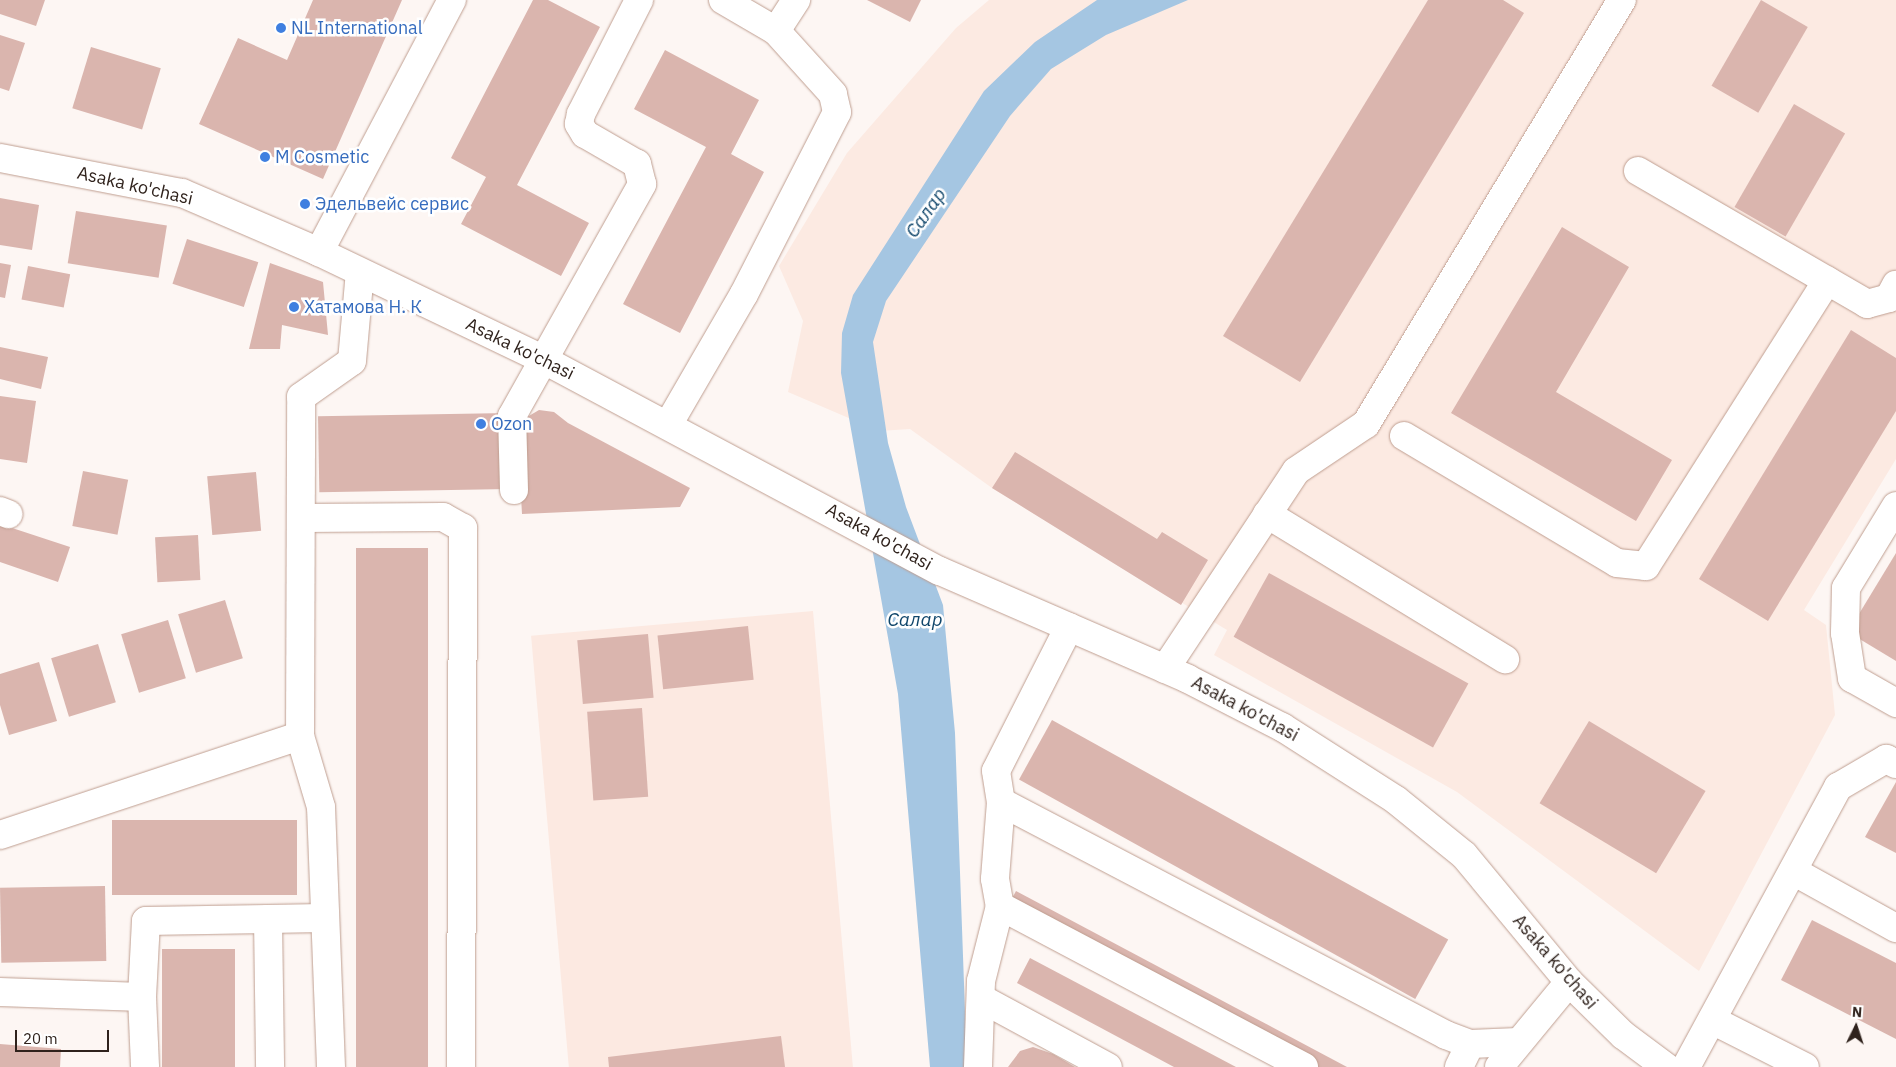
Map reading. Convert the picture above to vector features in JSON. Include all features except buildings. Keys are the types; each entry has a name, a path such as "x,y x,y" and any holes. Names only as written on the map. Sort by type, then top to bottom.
{"street":[{"path":"319,252 452,0"},
{"path":"514,490 512,416 546,361 642,184 637,164 585,134 579,124 580,114 639,0"},
{"path":"668,425 744,294 836,112 833,94 776,30 723,0"},
{"path":"776,30 796,0"},
{"path":"1165,669 1296,471 1366,424 1622,0"},
{"name":"Asaka ko'chasi","path":"0,158 182,193 319,252 546,361 850,520 940,571 1165,669 1282,728 1431,826 1464,855 1569,982 1623,1035 1666,1067"},
{"path":"1638,171 1867,304 1889,298 1896,286"},
{"path":"331,1067 322,918 321,807 300,736 304,518 301,397 352,360 360,272"},
{"path":"1404,436 1617,563 1646,566 1827,281"},
{"path":"1896,506 1846,588 1845,633 1852,678 1896,703"},
{"path":"1267,514 1505,659"},
{"path":"304,518 444,517 463,528 461,1067"},
{"path":"978,1067 982,999 981,981 1000,906 995,879 1001,802 996,771 1069,627"},
{"path":"0,835 300,736"},
{"path":"1686,1067 1838,787 1886,759 1896,764"},
{"path":"1001,802 1465,1055 1518,1042"},
{"path":"1793,871 1896,928"},
{"path":"1000,906 1304,1067"},
{"path":"145,1067 142,998 146,921 322,918"},
{"path":"268,919 270,1067"},
{"path":"1499,1067 1569,982"},
{"path":"0,992 142,998"},
{"path":"982,999 1108,1067"},
{"path":"1712,1020 1805,1067"}],"shaded area":[{"path":"989,0 1896,0 1896,459 1804,610 1826,625 1835,715 1699,971 1457,792 1214,655 1227,630 992,488 910,429 879,431 788,392 803,321 779,266 847,153 956,28"},
{"path":"813,611 853,1067 569,1067 531,636"}],"water":[{"name":"Салар","path":"1097,0 1188,0 1106,35 1051,69 1010,116 886,301 873,342 888,443 906,507 943,605 955,733 967,1067 930,1067 898,694 841,373 842,333 853,295 984,91 1035,42"}],"place":[{"name":"NL International","path":"281,28"},
{"name":"M Cosmetic","path":"265,157"},
{"name":"Эдельвейс сервис","path":"305,204"},
{"name":"Хатамова Н. К","path":"294,307"},
{"name":"Ozon","path":"481,424"}]}
